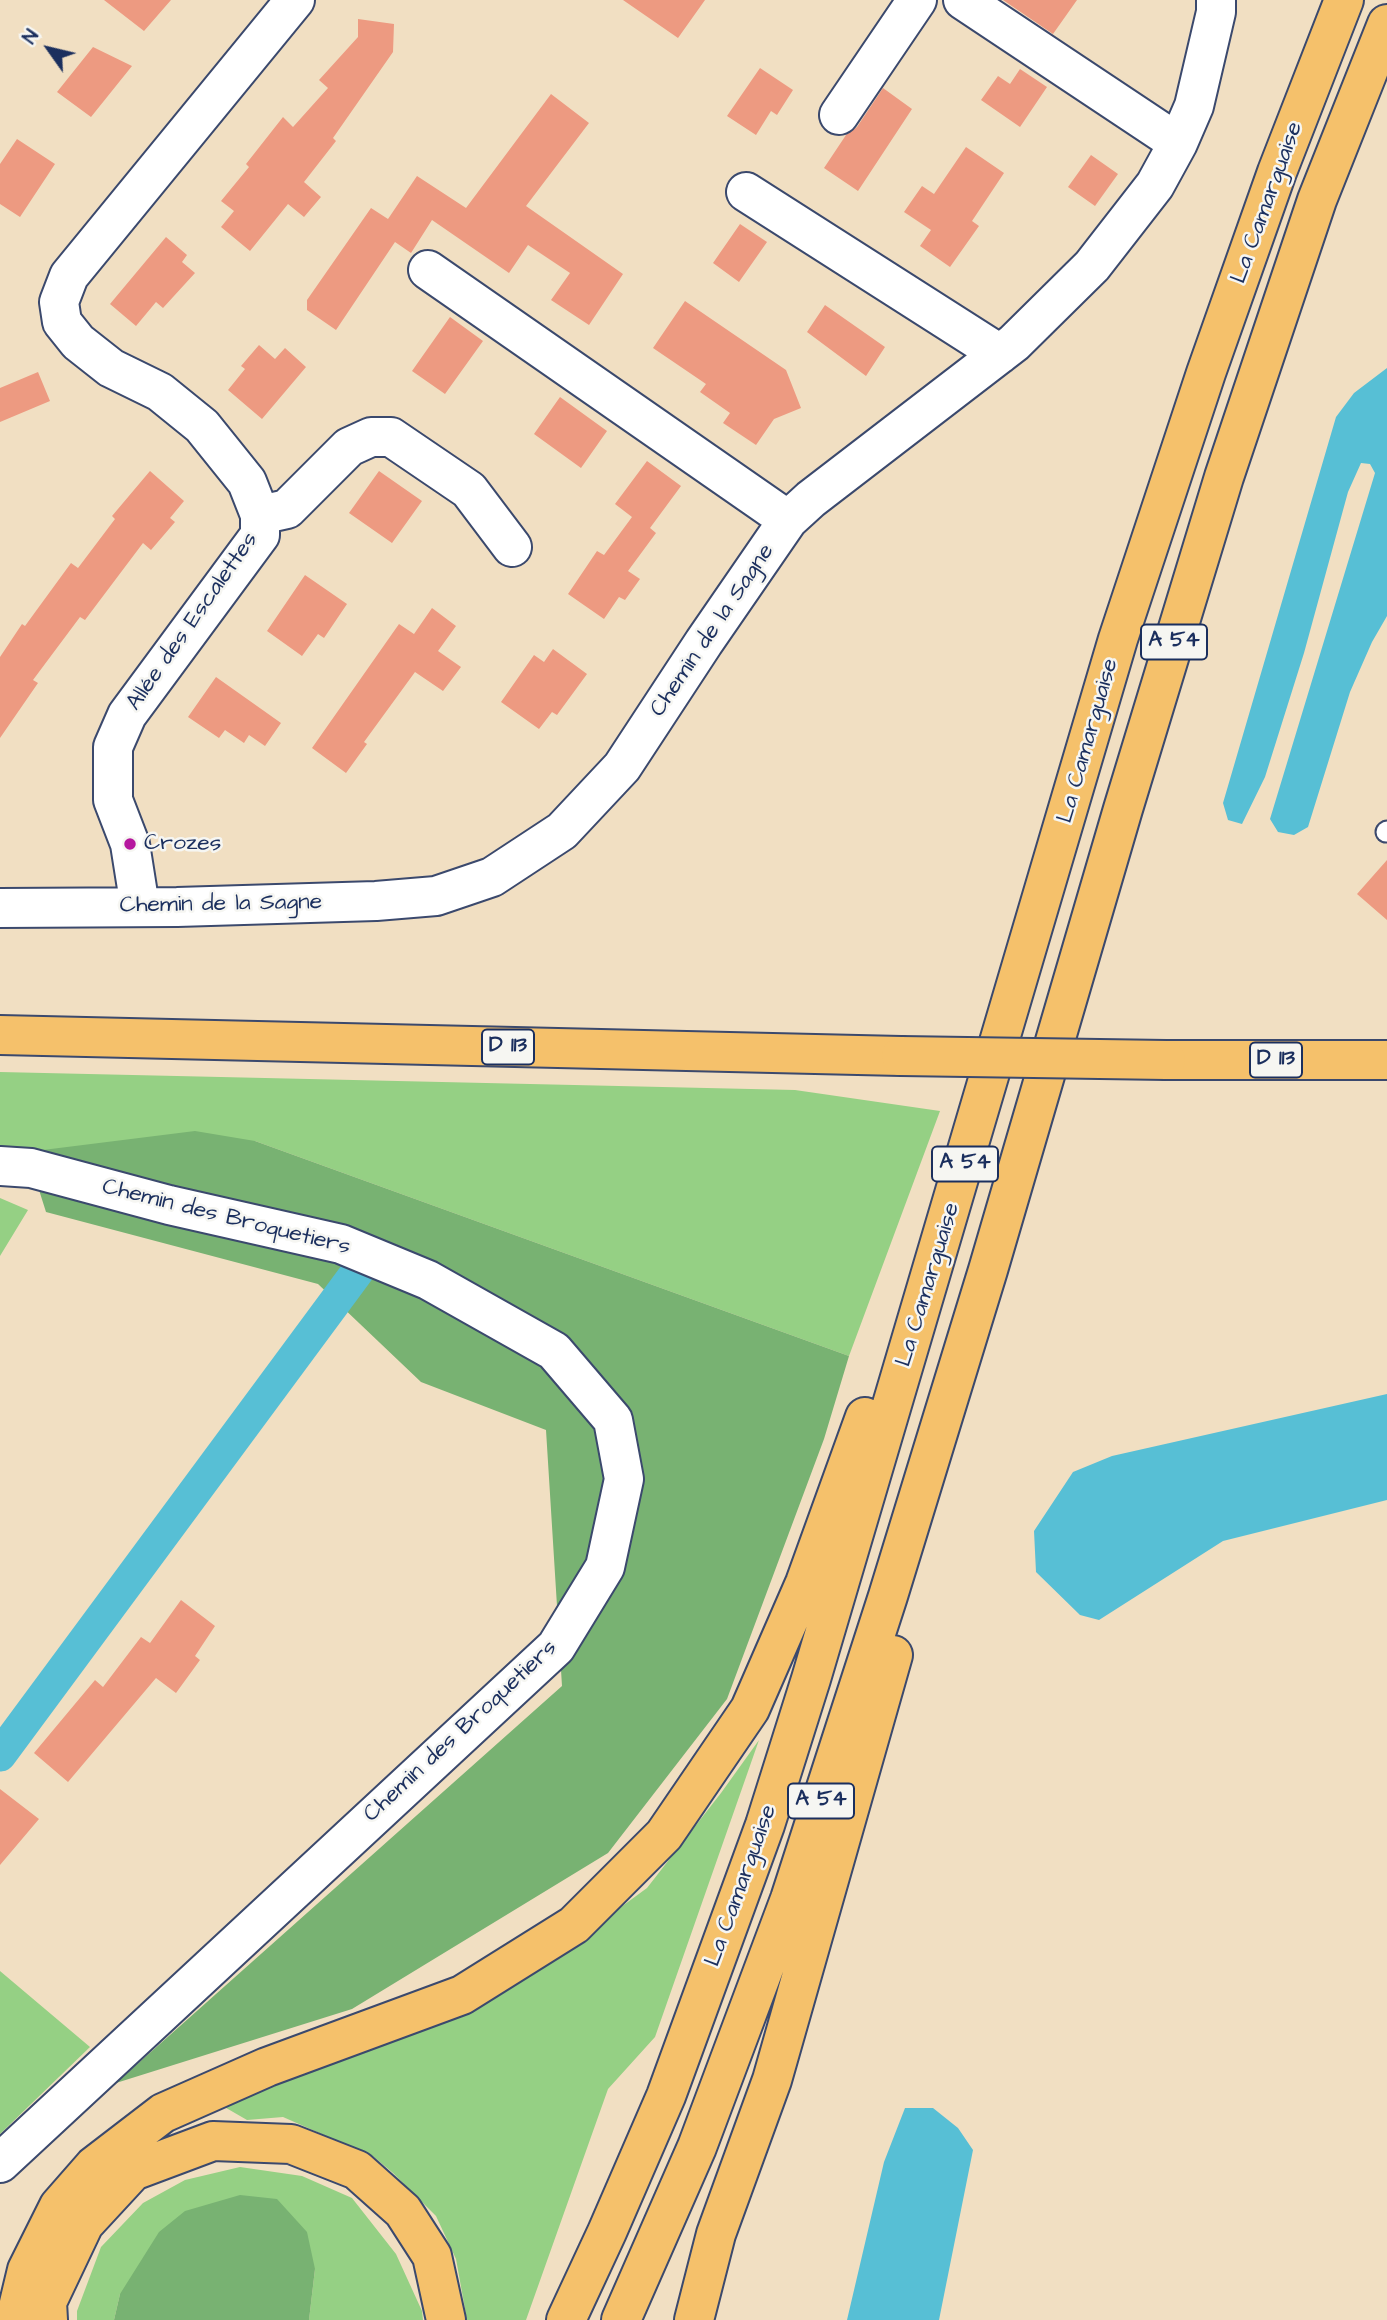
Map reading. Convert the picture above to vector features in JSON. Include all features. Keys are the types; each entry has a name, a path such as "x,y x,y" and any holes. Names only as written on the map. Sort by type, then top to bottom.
{"main road":[{"name":"La Camarguaise","path":"566,2320 666,2096 765,1825 972,1142 1118,639 1206,373 1278,172 1344,0"},
{"name":"La Camarguaise","path":"621,2320 696,2147 790,1899 888,1596 988,1270 1123,809 1224,477 1317,200 1387,24"},
{"name":"D 113","path":"0,1035 901,1056 1387,1060"},
{"path":"15,2320 27,2270 59,2206 94,2166 163,2113 267,2067 461,1995 574,1925 664,1835 750,1709 805,1583 859,1432 972,1142"},
{"path":"695,2320 716,2234 772,2080 885,1689 988,1270"},
{"path":"48,2320 47,2302 84,2224 133,2171 213,2141 291,2144 357,2170 403,2211 432,2256 446,2320"}],"street":[{"name":"Allée des Escalettes","path":"140,907 130,844 113,800 113,747 127,715 260,535 260,515 247,482 202,426 160,392 111,368 78,342 62,322 59,302 69,276 295,0"},
{"path":"839,115 917,0"},
{"path":"962,0 1178,143"},
{"name":"Chemin de la Sagne","path":"0,908 376,901 436,896 492,877 562,831 622,767 788,520 811,499 1014,343 1092,266 1155,185 1178,143 1194,106 1216,12 1216,0"},
{"path":"746,192 1000,354"},
{"path":"428,270 788,520"},
{"path":"260,515 287,509 349,447 372,437 391,437 469,491 512,547"},
{"name":"Chemin des Broquetiers","path":"0,1166 31,1168 169,1205 341,1244 428,1280 554,1351 613,1420 624,1479 606,1567 556,1647 0,2163"}],"green space":[{"path":"0,1072 795,1090 940,1111 849,1356 255,1141 27,1151 0,1149"},
{"path":"195,1131 255,1141 849,1356 824,1439 727,1699 608,1853 352,2009 116,2083 562,1686 546,1430 421,1382 318,1284 46,1212 27,1152"},
{"path":"0,1198 28,1210 0,1256"},
{"path":"759,1740 655,2037 608,2089 526,2320 467,2320 456,2259 436,2216 374,2157 283,2117 247,2120 221,2105 554,1956 647,1888"},
{"path":"0,1971 90,2047 0,2134"},
{"path":"240,2167 302,2176 352,2198 396,2254 422,2311 423,2320 309,2320 315,2269 120,2294 114,2320 77,2320 77,2311 101,2247 143,2203 185,2180"},
{"path":"240,2195 277,2199 307,2232 315,2269 309,2320 114,2320 120,2294 159,2232 185,2211"}],"water":[{"path":"1387,368 1387,616 1372,642 1350,692 1308,827 1294,835 1278,832 1270,819 1375,473 1370,464 1361,463 1348,492 1304,653 1265,777 1242,824 1228,820 1223,803 1336,417 1354,393"},
{"path":"1387,1394 1387,1500 1223,1541 1099,1620 1080,1615 1036,1572 1034,1531 1073,1472 1112,1456"},
{"path":"905,2108 933,2108 958,2128 973,2150 939,2320 847,2320 884,2162"}],"building":[{"path":"104,0 171,0 144,31"},
{"path":"623,0 705,0 678,38"},
{"path":"1003,0 1077,0 1053,34"},
{"path":"358,19 394,24 393,52 333,138 336,141 304,182 321,197 304,217 288,204 250,251 221,227 234,211 221,201 249,167 246,164 283,117 293,127 328,88 319,80 358,37"},
{"path":"93,47 132,66 91,117 57,92"},
{"path":"760,68 793,90 777,115 771,111 756,135 727,116"},
{"path":"1020,69 1047,87 1020,127 981,100 998,76 1010,84"},
{"path":"883,88 912,109 858,191 824,168 846,135 857,127"},
{"path":"551,94 589,123 526,206 623,274 589,325 551,300 570,273 528,245 509,273 432,220 411,253 395,242 336,330 307,310 307,300 371,208 388,219 417,176 466,208"},
{"path":"17,139 55,164 20,217 0,204 0,164"},
{"path":"966,147 1004,173 972,221 979,226 950,267 920,246 931,230 904,212 922,186 934,194"},
{"path":"1091,155 1118,174 1095,206 1068,187"},
{"path":"740,224 767,242 739,282 713,263"},
{"path":"166,237 187,255 182,262 195,273 163,308 156,302 136,326 110,304"},
{"path":"685,301 786,370 801,408 774,419 756,445 723,423 730,413 700,392 706,384 653,348"},
{"path":"825,305 885,347 866,376 807,332"},
{"path":"450,317 483,341 445,394 412,371"},
{"path":"259,345 275,359 285,348 306,367 262,419 228,390 245,369 241,366"},
{"path":"38,372 50,401 0,422 0,388"},
{"path":"560,397 607,431 581,468 534,434"},
{"path":"647,461 681,486 650,528 656,533 628,571 640,579 625,600 619,597 604,619 568,594 597,551 604,555 632,517 615,504"},
{"path":"150,471 184,501 170,518 175,522 151,550 143,543 85,620 80,617 33,680 38,683 0,738 0,657 22,624 25,626 71,563 78,568 115,519 112,516"},
{"path":"379,471 422,501 392,543 349,513"},
{"path":"305,575 347,604 324,638 318,634 302,656 267,631"},
{"path":"432,608 456,626 438,651 461,667 443,691 415,672 364,742 367,744 346,773 312,748 399,624 414,634"},
{"path":"553,649 587,674 557,715 552,712 539,729 501,702 534,655 544,662"},
{"path":"216,677 281,723 265,746 249,735 244,743 225,730 219,738 188,717"},
{"path":"1387,860 1387,920 1357,894"},
{"path":"181,1600 215,1626 195,1656 200,1660 176,1693 156,1678 68,1782 34,1753 95,1680 103,1687 141,1637 150,1643"},
{"path":"0,1789 39,1819 0,1865"}],"waterway":[{"path":"0,1755 363,1264"}],"place":[{"name":"Crozes","path":"130,844"}]}
